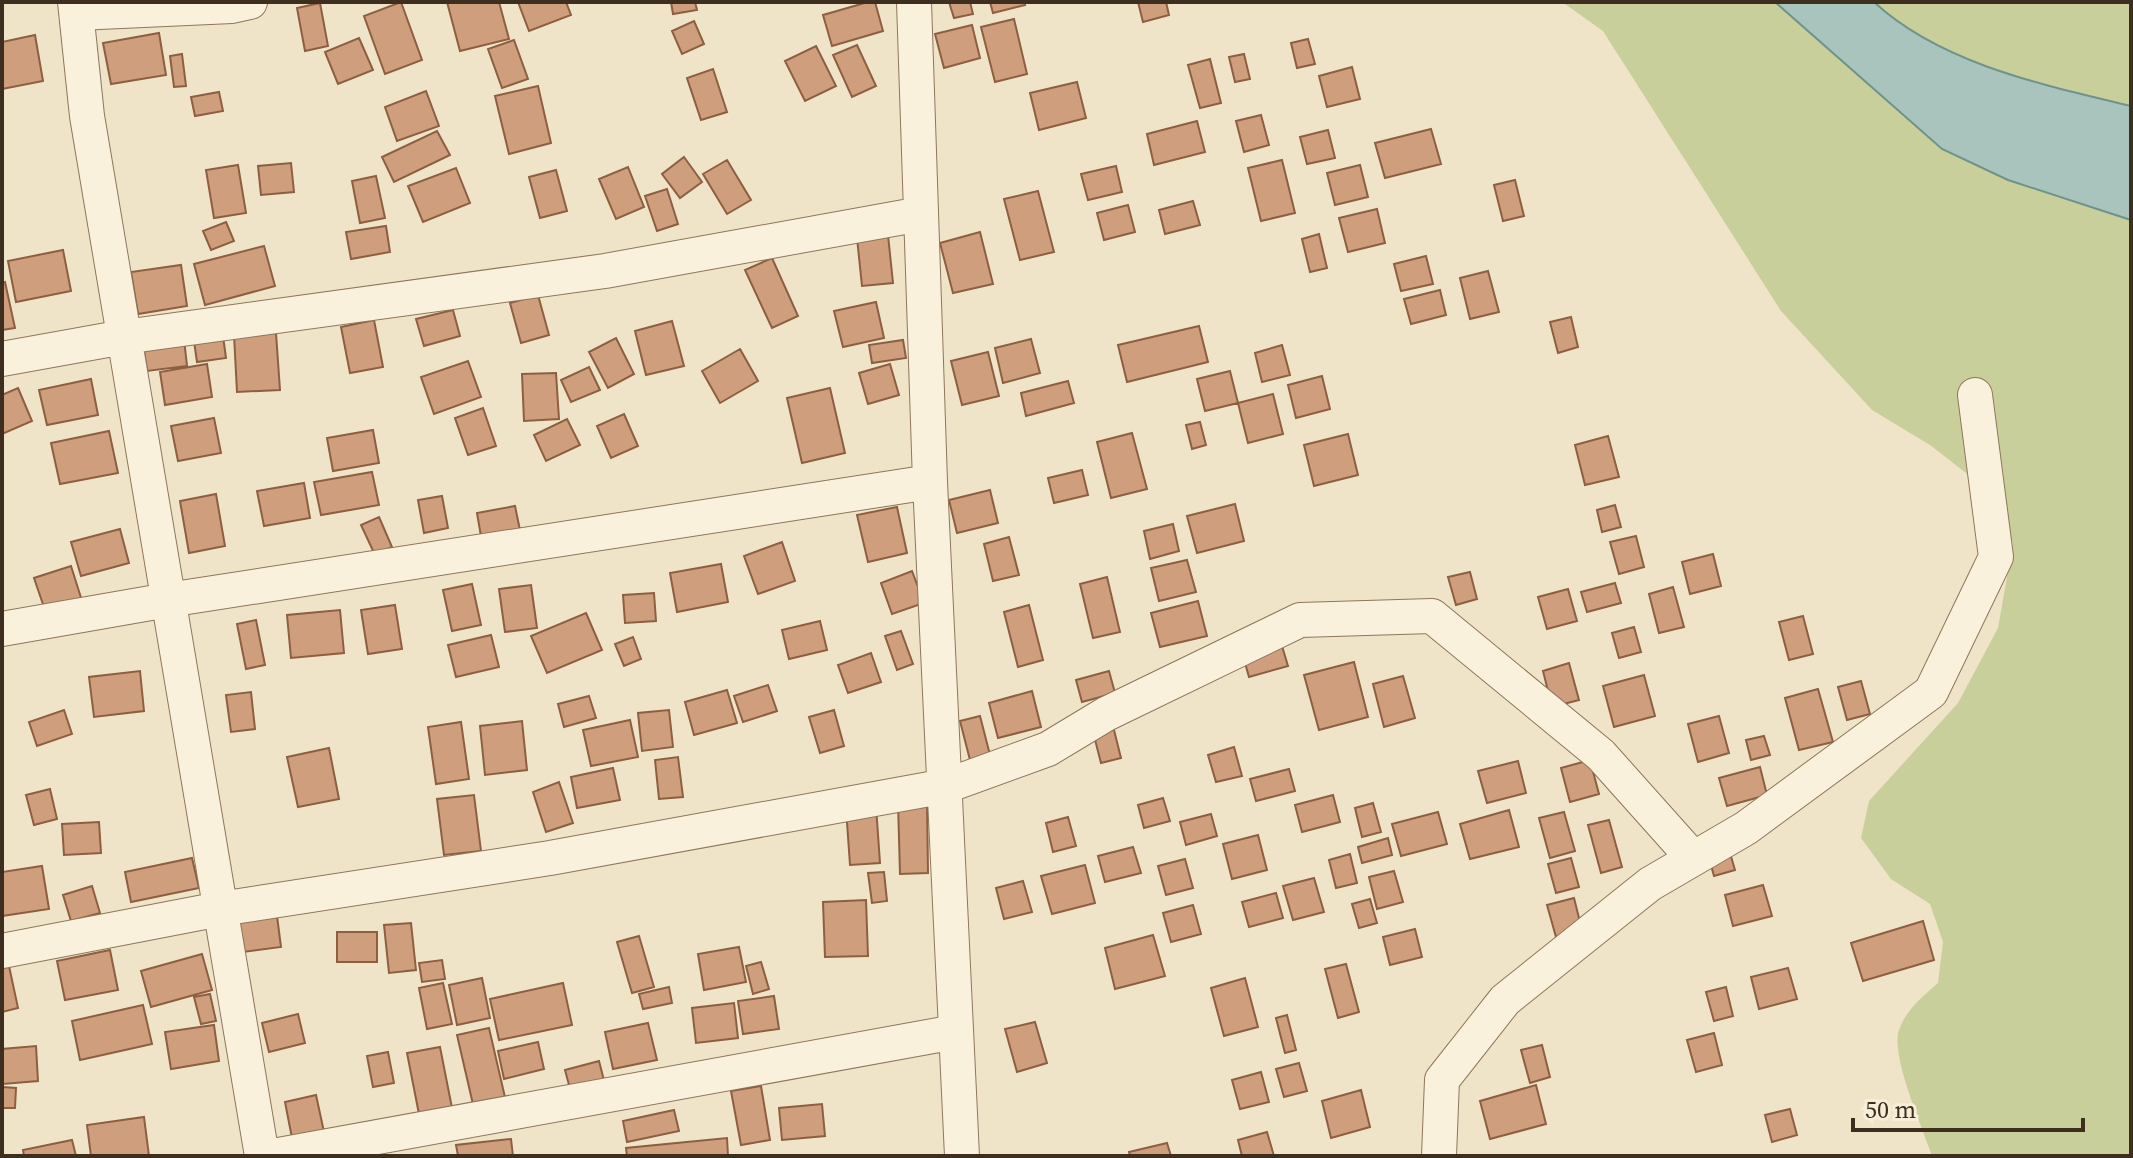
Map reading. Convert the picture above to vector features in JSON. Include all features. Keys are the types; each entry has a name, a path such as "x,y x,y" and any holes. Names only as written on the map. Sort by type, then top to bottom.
{"street":[{"path":"250,2 232,6 76,8 87,116 262,1156"},
{"path":"914,2 930,482 962,1156"},
{"path":"2,359 124,337 605,271 921,214"},
{"path":"1439,1156 1442,1080 1505,1000 1650,884 1746,828 1931,692 1996,557 1975,395"},
{"path":"2,629 168,600 930,482"},
{"path":"2,951 220,909 550,858 946,786 1048,749 1106,714 1300,620 1432,616 1601,755 1693,858"},
{"path":"273,1156 955,1032"}],"green space":[{"path":"1562,2 1775,2 1942,149 2008,180 2131,220 2131,1156 1932,1156 1903,1074 1897,1041 1906,1016 1938,983 1943,942 1930,904 1891,879 1861,838 1869,801 1958,703 1998,628 2013,543 1996,507 1975,480 1930,445 1872,410 1781,311 1603,31"},
{"path":"1874,2 2131,2 2131,106 2029,80 1962,57 1901,23"}],"water":[{"path":"1775,2 1874,2 1901,23 1962,57 2029,80 2131,106 2131,220 2008,180 1942,149"}],"building":[{"path":"401,2 422,60 385,74 364,16"},
{"path":"447,2 499,2 509,39 460,51"},
{"path":"518,2 566,2 571,15 529,31"},
{"path":"671,2 695,2 697,10 673,14"},
{"path":"875,2 883,31 832,46 823,15"},
{"path":"949,2 970,2 973,14 954,18"},
{"path":"990,2 1024,2 1025,5 993,13"},
{"path":"1138,2 1166,2 1169,15 1143,22"},
{"path":"320,3 328,46 305,51 297,8"},
{"path":"1014,19 1027,74 995,82 981,27"},
{"path":"694,21 704,44 682,54 672,31"},
{"path":"972,25 980,58 944,68 935,34"},
{"path":"159,33 166,75 111,84 103,43"},
{"path":"35,35 43,81 2,89 2,42"},
{"path":"359,38 373,70 338,84 325,52"},
{"path":"1308,39 1315,64 1297,68 1291,43"},
{"path":"514,40 528,79 502,88 488,49"},
{"path":"857,45 876,86 852,97 833,55"},
{"path":"816,46 836,86 805,101 785,61"},
{"path":"182,54 186,86 174,87 170,56"},
{"path":"1244,54 1250,79 1235,82 1229,57"},
{"path":"1210,59 1221,103 1200,108 1188,65"},
{"path":"1352,67 1360,99 1327,107 1319,76"},
{"path":"713,69 727,112 701,120 687,78"},
{"path":"1077,82 1086,118 1039,130 1030,93"},
{"path":"538,86 551,143 509,154 495,96"},
{"path":"426,91 439,126 397,141 385,107"},
{"path":"219,92 223,111 195,116 191,97"},
{"path":"1261,115 1269,145 1244,152 1236,121"},
{"path":"1197,121 1205,152 1154,165 1147,134"},
{"path":"1431,129 1441,164 1385,178 1375,143"},
{"path":"1328,130 1335,158 1307,164 1300,137"},
{"path":"437,131 450,155 394,182 382,157"},
{"path":"684,157 702,182 680,198 662,174"},
{"path":"727,160 751,200 727,214 703,174"},
{"path":"1282,160 1295,213 1261,221 1248,168"},
{"path":"291,163 294,192 261,195 258,166"},
{"path":"238,165 246,213 214,218 206,170"},
{"path":"1360,165 1368,197 1335,205 1327,173"},
{"path":"1116,166 1122,192 1088,200 1081,174"},
{"path":"628,167 644,207 616,219 599,179"},
{"path":"456,168 470,203 423,222 408,186"},
{"path":"556,170 567,211 540,218 529,177"},
{"path":"376,176 385,218 360,223 352,181"},
{"path":"1515,180 1524,216 1503,221 1494,185"},
{"path":"667,189 678,224 657,231 645,196"},
{"path":"1038,191 1054,252 1020,260 1004,199"},
{"path":"1193,201 1200,225 1165,234 1159,210"},
{"path":"1128,205 1135,232 1104,240 1097,213"},
{"path":"1377,209 1385,243 1348,252 1339,218"},
{"path":"226,222 234,241 211,250 203,231"},
{"path":"386,226 390,252 351,259 346,232"},
{"path":"980,232 993,284 953,293 940,243"},
{"path":"1319,234 1327,268 1310,272 1302,239"},
{"path":"888,235 893,283 862,286 857,238"},
{"path":"264,246 275,286 205,305 194,264"},
{"path":"63,250 71,291 16,302 8,261"},
{"path":"1426,256 1433,284 1401,291 1394,264"},
{"path":"772,258 798,316 772,328 745,270"},
{"path":"181,265 187,306 138,314 131,272"},
{"path":"1488,271 1499,312 1470,319 1460,278"},
{"path":"5,282 15,328 2,330 2,283"},
{"path":"1440,290 1446,315 1411,324 1404,299"},
{"path":"538,295 549,335 521,343 510,303"},
{"path":"876,302 884,338 843,347 834,311"},
{"path":"453,310 460,336 424,346 416,319"},
{"path":"1571,317 1578,347 1558,353 1550,322"},
{"path":"374,320 383,367 350,373 341,327"},
{"path":"672,321 684,366 646,375 635,331"},
{"path":"1199,326 1208,362 1127,382 1118,345"},
{"path":"276,333 280,390 237,392 234,335"},
{"path":"223,336 226,358 197,362 194,341"},
{"path":"616,338 634,374 608,388 589,352"},
{"path":"184,339 187,366 147,371 143,344"},
{"path":"1031,339 1040,373 1003,383 995,348"},
{"path":"903,340 906,358 872,363 869,345"},
{"path":"1282,345 1290,375 1262,382 1255,353"},
{"path":"740,349 758,381 720,403 702,371"},
{"path":"988,352 999,396 962,405 951,361"},
{"path":"468,361 481,397 434,414 421,377"},
{"path":"207,364 212,397 165,405 160,372"},
{"path":"890,364 899,395 868,404 859,373"},
{"path":"589,367 600,390 571,402 561,380"},
{"path":"1230,371 1238,403 1205,411 1197,379"},
{"path":"556,373 559,419 524,421 522,374"},
{"path":"1322,376 1330,409 1296,418 1288,385"},
{"path":"91,379 98,415 47,425 39,390"},
{"path":"1068,381 1074,403 1026,416 1021,393"},
{"path":"18,388 32,421 2,434 2,395"},
{"path":"830,388 845,453 802,463 787,398"},
{"path":"1273,394 1283,434 1248,443 1238,403"},
{"path":"483,408 496,446 468,455 455,418"},
{"path":"624,414 638,446 611,458 597,426"},
{"path":"214,418 221,453 178,461 171,426"},
{"path":"567,419 580,445 546,461 534,435"},
{"path":"1200,422 1206,445 1192,449 1186,425"},
{"path":"373,430 379,463 333,471 327,438"},
{"path":"109,431 118,473 60,484 51,443"},
{"path":"1132,433 1147,489 1111,498 1097,442"},
{"path":"1348,434 1358,475 1314,486 1304,445"},
{"path":"1608,436 1619,477 1585,485 1575,445"},
{"path":"1082,470 1088,495 1054,503 1048,478"},
{"path":"372,472 379,505 321,515 314,482"},
{"path":"304,483 310,518 264,526 257,491"},
{"path":"990,490 998,523 957,533 949,500"},
{"path":"216,494 225,546 189,553 180,501"},
{"path":"442,496 448,528 424,533 418,500"},
{"path":"1235,504 1244,541 1197,553 1187,516"},
{"path":"1615,505 1621,527 1602,532 1597,510"},
{"path":"515,506 521,535 482,542 477,513"},
{"path":"897,507 907,553 868,562 857,515"},
{"path":"379,517 392,547 375,555 361,525"},
{"path":"1173,524 1179,551 1150,559 1144,531"},
{"path":"120,529 129,563 81,576 71,542"},
{"path":"1636,536 1644,567 1619,574 1610,542"},
{"path":"1009,537 1019,575 993,581 984,544"},
{"path":"782,542 795,581 758,594 744,556"},
{"path":"1713,554 1721,586 1690,594 1682,562"},
{"path":"1187,560 1196,592 1159,601 1151,568"},
{"path":"721,564 728,602 677,612 670,573"},
{"path":"71,566 83,604 47,616 34,578"},
{"path":"912,571 924,603 892,614 881,583"},
{"path":"1470,572 1477,599 1456,605 1448,577"},
{"path":"1107,577 1120,632 1093,638 1080,584"},
{"path":"1615,583 1621,603 1587,612 1581,592"},
{"path":"472,584 481,625 452,631 443,590"},
{"path":"531,585 537,628 505,632 499,589"},
{"path":"1673,587 1684,627 1659,633 1649,594"},
{"path":"1568,589 1577,621 1547,629 1538,597"},
{"path":"654,593 656,621 625,623 623,595"},
{"path":"1198,601 1207,636 1160,647 1151,613"},
{"path":"395,605 402,649 368,654 361,610"},
{"path":"1029,605 1043,660 1018,667 1004,612"},
{"path":"340,610 344,653 291,658 287,615"},
{"path":"586,613 602,650 547,673 531,636"},
{"path":"1803,616 1813,654 1789,660 1779,622"},
{"path":"256,620 265,665 246,669 237,624"},
{"path":"820,621 827,650 789,659 782,630"},
{"path":"1634,627 1641,652 1619,658 1612,633"},
{"path":"901,631 913,664 897,670 885,636"},
{"path":"491,635 499,667 456,677 448,645"},
{"path":"633,637 641,659 624,666 615,644"},
{"path":"1282,646 1288,666 1249,677 1243,656"},
{"path":"871,653 881,682 848,693 838,665"},
{"path":"1354,662 1368,717 1319,730 1304,675"},
{"path":"1569,663 1579,700 1552,707 1543,671"},
{"path":"140,671 144,711 94,717 89,677"},
{"path":"1109,671 1115,693 1082,702 1076,680"},
{"path":"1644,675 1655,716 1614,727 1603,686"},
{"path":"1403,676 1415,718 1384,727 1373,684"},
{"path":"1861,681 1870,714 1847,720 1838,687"},
{"path":"768,685 777,711 743,722 734,696"},
{"path":"1818,689 1833,742 1799,750 1785,698"},
{"path":"727,690 737,723 694,735 685,702"},
{"path":"1032,691 1041,727 998,738 989,703"},
{"path":"251,692 255,729 231,732 226,695"},
{"path":"589,696 596,718 564,727 558,704"},
{"path":"64,710 72,734 37,746 29,722"},
{"path":"669,710 673,747 642,751 638,713"},
{"path":"834,710 844,746 820,753 809,717"},
{"path":"980,716 990,755 970,760 960,721"},
{"path":"1719,716 1729,753 1698,762 1688,724"},
{"path":"630,720 638,757 591,766 583,730"},
{"path":"522,721 527,770 485,775 480,726"},
{"path":"461,722 469,779 436,784 428,727"},
{"path":"1112,722 1121,758 1101,763 1092,728"},
{"path":"1764,736 1770,755 1751,760 1746,740"},
{"path":"1234,747 1242,776 1216,782 1208,755"},
{"path":"329,748 339,799 298,807 287,757"},
{"path":"678,757 683,797 659,799 655,760"},
{"path":"1590,760 1599,794 1570,802 1561,768"},
{"path":"1518,761 1526,793 1487,803 1478,771"},
{"path":"1760,767 1767,795 1727,806 1719,778"},
{"path":"613,768 620,800 577,808 571,777"},
{"path":"1289,769 1295,791 1256,801 1250,779"},
{"path":"559,782 573,823 546,832 533,792"},
{"path":"50,789 57,819 34,825 26,795"},
{"path":"474,795 481,851 444,855 437,799"},
{"path":"1333,795 1340,822 1302,832 1295,805"},
{"path":"1163,798 1170,821 1144,828 1138,805"},
{"path":"927,801 928,873 900,874 898,802"},
{"path":"1373,803 1381,832 1362,837 1355,808"},
{"path":"876,806 880,863 850,865 846,808"},
{"path":"1509,810 1519,847 1470,859 1460,824"},
{"path":"1438,812 1447,844 1401,856 1392,824"},
{"path":"1564,812 1575,851 1550,858 1539,818"},
{"path":"1211,814 1217,836 1186,845 1180,822"},
{"path":"1068,817 1076,846 1053,852 1046,823"},
{"path":"1609,820 1622,867 1601,873 1588,825"},
{"path":"99,822 101,853 64,855 62,824"},
{"path":"1258,835 1267,870 1232,879 1223,844"},
{"path":"1388,838 1392,855 1362,863 1358,847"},
{"path":"1133,847 1141,873 1105,882 1098,856"},
{"path":"1730,853 1735,870 1714,876 1709,858"},
{"path":"1350,854 1357,883 1336,888 1329,860"},
{"path":"192,858 199,888 131,902 125,872"},
{"path":"1571,858 1579,887 1556,893 1548,864"},
{"path":"1185,859 1193,888 1166,895 1158,866"},
{"path":"1085,865 1095,903 1052,914 1041,876"},
{"path":"42,866 49,909 2,916 2,872"},
{"path":"1394,871 1403,902 1377,909 1369,877"},
{"path":"884,872 887,901 872,903 868,873"},
{"path":"1314,878 1324,912 1293,920 1283,886"},
{"path":"1023,881 1032,912 1004,919 996,888"},
{"path":"1763,885 1772,916 1733,926 1725,895"},
{"path":"92,886 100,913 71,921 63,895"},
{"path":"1276,893 1283,918 1249,927 1242,902"},
{"path":"1574,898 1582,930 1556,937 1547,905"},
{"path":"1370,899 1377,923 1359,928 1352,904"},
{"path":"866,900 868,956 825,957 823,902"},
{"path":"1193,905 1201,934 1171,942 1163,913"},
{"path":"277,916 281,947 243,952 238,922"},
{"path":"1923,921 1934,960 1863,981 1851,943"},
{"path":"411,923 416,970 389,973 384,925"},
{"path":"1415,929 1422,957 1390,965 1383,937"},
{"path":"337,932 377,932 377,962 337,962"},
{"path":"1153,935 1165,976 1115,989 1105,948"},
{"path":"639,936 654,987 632,993 617,942"},
{"path":"739,947 746,982 704,990 698,954"},
{"path":"110,950 118,990 65,1000 57,961"},
{"path":"202,954 212,990 151,1007 141,971"},
{"path":"442,960 445,979 422,982 419,963"},
{"path":"761,962 769,989 753,994 746,966"},
{"path":"1346,964 1359,1012 1338,1018 1325,969"},
{"path":"9,966 18,1008 2,1012 2,968"},
{"path":"1788,968 1797,999 1759,1009 1751,977"},
{"path":"482,978 490,1018 457,1025 449,985"},
{"path":"1245,978 1258,1027 1224,1036 1211,988"},
{"path":"443,983 452,1024 427,1029 419,988"},
{"path":"563,983 572,1025 499,1040 490,999"},
{"path":"669,987 672,1003 643,1009 639,994"},
{"path":"1726,987 1733,1016 1714,1021 1706,992"},
{"path":"210,994 216,1021 201,1024 194,997"},
{"path":"774,996 779,1029 743,1034 738,1001"},
{"path":"734,1003 738,1038 696,1043 692,1008"},
{"path":"143,1005 152,1044 80,1060 72,1021"},
{"path":"298,1014 305,1043 269,1052 262,1023"},
{"path":"1287,1015 1296,1050 1285,1053 1276,1018"},
{"path":"1035,1022 1047,1063 1017,1072 1005,1029"},
{"path":"648,1023 657,1060 613,1069 605,1032"},
{"path":"214,1025 219,1061 171,1069 165,1032"},
{"path":"489,1028 507,1106 475,1113 457,1035"},
{"path":"1714,1033 1722,1065 1696,1072 1687,1040"},
{"path":"538,1042 544,1069 504,1079 498,1051"},
{"path":"1542,1045 1550,1077 1530,1083 1521,1050"},
{"path":"36,1046 38,1081 3,1084 2,1049"},
{"path":"440,1047 452,1108 419,1114 407,1053"},
{"path":"388,1052 394,1083 373,1087 367,1056"},
{"path":"599,1061 606,1088 572,1096 565,1070"},
{"path":"1299,1063 1307,1091 1284,1097 1276,1069"},
{"path":"1261,1072 1269,1102 1240,1109 1232,1080"},
{"path":"1536,1085 1546,1124 1490,1139 1480,1101"},
{"path":"761,1086 770,1140 741,1145 731,1091"},
{"path":"2,1087 16,1088 15,1108 2,1108"},
{"path":"1361,1090 1370,1127 1331,1138 1322,1101"},
{"path":"316,1095 324,1132 292,1138 285,1102"},
{"path":"822,1104 825,1136 782,1140 779,1108"},
{"path":"1790,1109 1797,1135 1772,1142 1765,1115"},
{"path":"674,1110 679,1131 627,1142 623,1121"},
{"path":"144,1117 149,1156 91,1156 87,1125"},
{"path":"1267,1132 1274,1156 1242,1156 1238,1140"},
{"path":"727,1138 728,1156 627,1156 626,1148"},
{"path":"511,1139 513,1156 458,1156 456,1145"},
{"path":"72,1140 76,1156 24,1156 23,1150"},
{"path":"1167,1143 1171,1156 1130,1156 1129,1152"}]}
